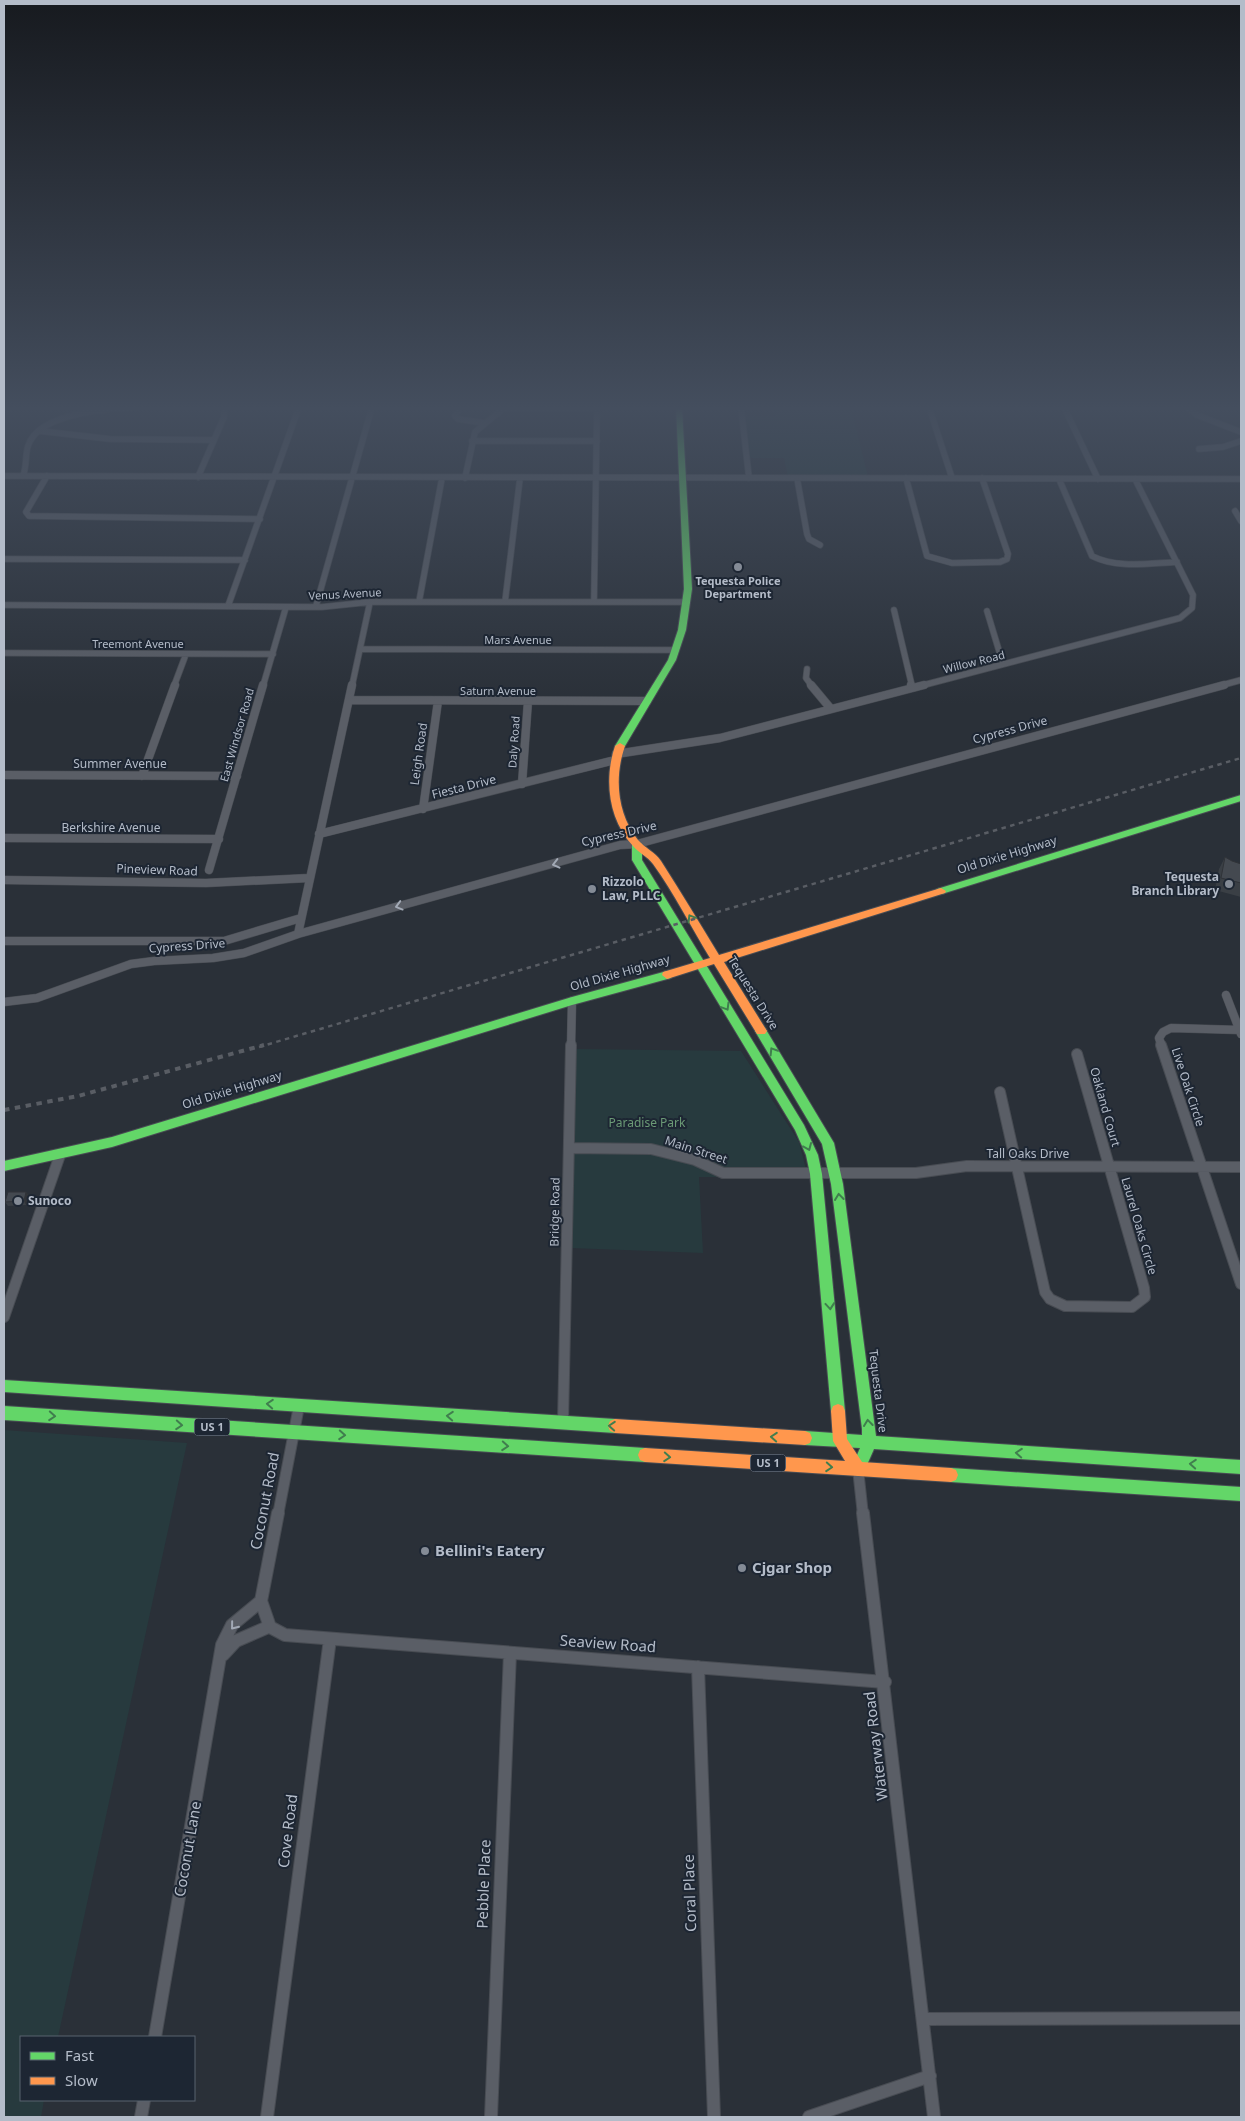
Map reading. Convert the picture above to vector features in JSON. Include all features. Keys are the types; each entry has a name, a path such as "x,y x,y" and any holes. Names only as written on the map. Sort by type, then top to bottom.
{"street":[{"path":"30,506 26,512 29,516 260,519"},
{"path":"228,606 265,506"},
{"path":"316,606 344,506"},
{"path":"419,602 437,506"},
{"path":"505,602 517,506"},
{"path":"594,602 596,506"},
{"name":"Tequesta Drive","path":"684,506 687,602 676,650 647,702 625,732 615,757 614,795 619,811 636,844 637,860 800,1128 812,1155 816,1174 831,1319 840,1442 858,1469"},
{"path":"802,506 807,534 820,545"},
{"path":"914,506 928,556 944,562 1000,562 1007,559 1008,554 992,506"},
{"path":"1071,506 1095,559 1110,562 1177,562"},
{"name":"Willow Road","path":"615,757 720,738 1171,621 1184,616 1192,608 1194,598 1149,506"},
{"path":"1235,511 1241,521"},
{"path":"4,559 245,560"},
{"path":"301,934 301,918 309,878 370,602"},
{"name":"Venus Avenue","path":"4,605 316,606 370,602 687,602"},
{"name":"East Windsor Road","path":"210,870 286,606"},
{"path":"894,610 912,688"},
{"path":"987,611 1003,664"},
{"name":"Mars Avenue","path":"360,649 676,650"},
{"name":"Treemont Avenue","path":"4,653 272,654"},
{"path":"142,776 186,654"},
{"path":"807,669 806,678 831,709"},
{"name":"Cypress Drive","path":"4,1002 26,1001 50,995 108,971 142,962 224,957 250,952 301,934 620,845 636,844 1241,680"},
{"name":"Saturn Avenue","path":"349,700 647,702"},
{"name":"Leigh Road","path":"422,809 438,701"},
{"name":"Daly Road","path":"522,784 528,701"},
{"name":"Fiesta Drive","path":"320,834 522,784 615,757"},
{"name":"Summer Avenue","path":"4,775 237,776"},
{"name":"Old Dixie Highway","path":"4,1166 112,1142 572,1001 700,965 1241,798"},
{"name":"Berkshire Avenue","path":"4,838 219,840"},
{"name":"Tequesta Drive","path":"636,844 653,857 820,1127 832,1156 836,1174 870,1443 858,1469"},
{"name":"Pineview Road","path":"4,880 206,883 309,878"},
{"path":"4,941 224,941 301,918"},
{"name":"Live Oak Circle","path":"1201,1166 1159,1038 1163,1032 1171,1028 1240,1032 1226,995"},
{"name":"Bridge Road","path":"562,1423 572,1001"},
{"name":"Oakland Court","path":"1078,1054 1109,1167"},
{"path":"1000,1092 1018,1167"},
{"name":"Main Street","path":"569,1148 650,1149 695,1160 723,1173 816,1174"},
{"path":"4,1317 60,1155"},
{"name":"Tall Oaks Drive","path":"816,1174 916,1173 967,1166 1241,1167"},
{"path":"1201,1166 1241,1284"},
{"name":"Laurel Oaks Circle","path":"1018,1167 1045,1292 1050,1299 1065,1306 1132,1307 1145,1297 1144,1288 1109,1167"},
{"name":"US 1","path":"4,1386 1241,1467"},
{"path":"4,1394 26,1388"},
{"name":"Coconut Road","path":"261,1602 299,1406"},
{"name":"US 1","path":"4,1413 1241,1494"},
{"name":"Waterway Road","path":"858,1469 885,1682 934,2117"},
{"path":"261,1602 268,1627 275,1632 285,1635 330,1639"},
{"name":"Coconut Lane","path":"155,2036 221,1660 222,1645 232,1625 261,1602"},
{"path":"221,1660 226,1649 244,1637 268,1627"},
{"name":"Seaview Road","path":"330,1639 885,1682"},
{"name":"Cove Road","path":"267,2117 330,1639"},
{"name":"Pebble Place","path":"491,2117 510,1653"},
{"name":"Coral Place","path":"698,1667 714,2117"},
{"path":"923,2019 1241,2018"},
{"path":"809,2117 930,2076"},
{"path":"141,2117 144,2101"}],"green space":[{"name":"Paradise Park","path":"575,1049 741,1051 799,1142 808,1177 699,1177 703,1253 571,1248"},
{"path":"4,1430 187,1443 58,2036 20,2036 20,2101 44,2101 41,2117 4,2117"}],"building":[{"path":"1225,857 1241,864 1241,883 1221,878"},
{"path":"8,1192 26,1192 24,1201 5,1202"}],"railway":[{"path":"259,1047 1241,758"},
{"path":"4,1110 78,1096 264,1045"}],"traffic: fast":[{"path":"620,746 672,660 682,630 688,589 684,506"},
{"path":"941,891 1241,798"},
{"path":"637,844 637,860 800,1128 812,1155 816,1174 838,1411"},
{"path":"4,1166 112,1142 572,1001 667,975"},
{"path":"761,1031 828,1143 837,1184 869,1429 870,1443 858,1469"},
{"path":"4,1386 615,1426"},
{"path":"4,1413 645,1455"},
{"path":"805,1438 1241,1467"},
{"path":"951,1475 1241,1494"}],"traffic: slow":[{"path":"620,746 616,758 613,783 622,821 635,843 656,861 761,1031"},
{"path":"667,975 941,891"},
{"path":"838,1411 840,1441 858,1469"},
{"path":"615,1426 805,1438"},
{"path":"645,1455 951,1475"}],"place":[{"name":"Tequesta Police Department","path":"738,567"},
{"name":"Tequesta Branch Library","path":"1229,884"},
{"name":"Rizzolo Law, PLLC","path":"592,889"},
{"name":"Sunoco","path":"18,1201"},
{"name":"Bellini's Eatery","path":"425,1551"},
{"name":"Cjgar Shop","path":"742,1568"}]}
